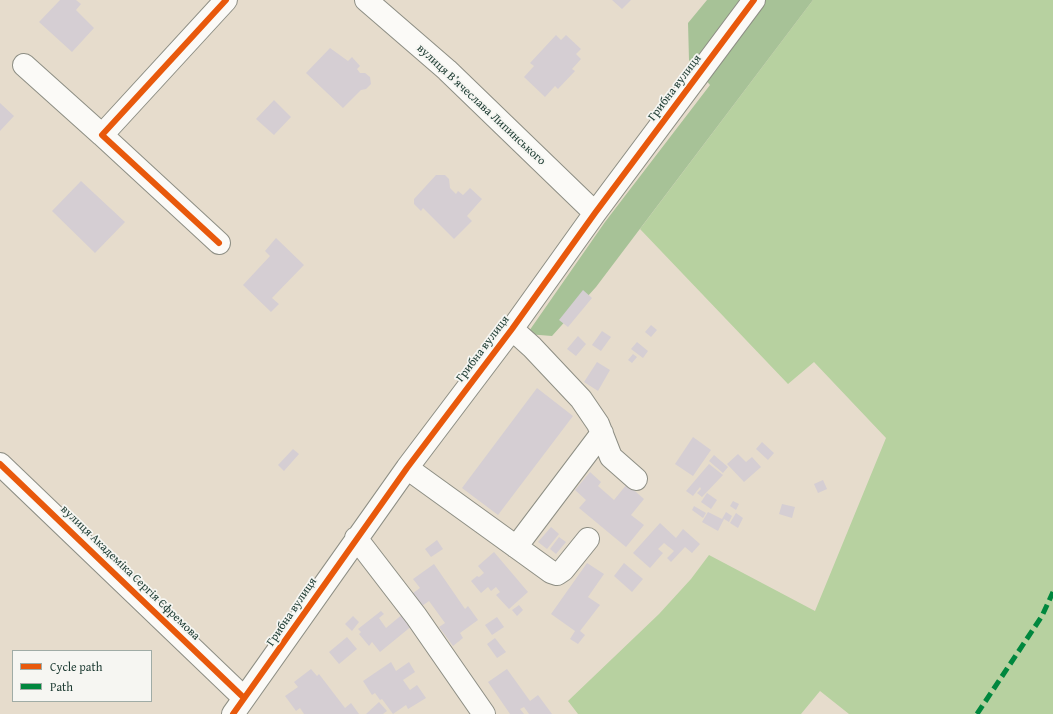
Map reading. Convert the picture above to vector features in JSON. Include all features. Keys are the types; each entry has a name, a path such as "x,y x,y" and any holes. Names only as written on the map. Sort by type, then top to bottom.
{"street":[{"path":"102,135 226,0"},
{"name":"вулиця Вʼячеслава Липинського","path":"366,0 447,70 595,213"},
{"name":"Грибна вулиця","path":"236,709 407,468 512,329 595,213 754,0"},
{"path":"24,65 219,244"},
{"path":"512,329 532,347 581,399 592,413 602,433 611,457 636,479"},
{"path":"516,547 602,433"},
{"name":"вулиця Академіка Сергія Єфремова","path":"0,464 236,709"},
{"path":"407,468 551,572 557,574 563,570 588,539"},
{"path":"356,538 416,616 484,714"}],"green space":[{"path":"707,0 813,0 596,287 552,336 527,334 605,222 710,85 689,60 688,23"},
{"path":"813,0 1053,0 1053,714 849,714 820,691 801,714 578,714 568,701 659,614 691,579 709,555 815,611 886,438 814,362 788,384 640,229"}],"building":[{"path":"60,0 76,0 81,4 76,10 94,28 72,52 39,22"},
{"path":"612,0 631,0 622,9"},
{"path":"556,35 561,40 566,35 581,49 576,54 581,59 572,69 575,71 558,89 555,86 545,97 524,77 534,66 530,63"},
{"path":"330,48 348,61 352,57 360,66 357,69 360,73 365,73 370,77 371,84 366,89 361,90 343,108 306,73"},
{"path":"274,100 291,117 274,135 256,119"},
{"path":"0,103 14,116 0,131"},
{"path":"436,175 445,175 449,179 450,188 456,194 458,191 463,195 470,188 482,199 467,216 472,221 454,239 423,208 421,211 414,204 414,199"},
{"path":"81,181 125,222 95,253 52,211"},
{"path":"276,238 304,265 272,298 279,304 271,312 243,285 270,256 265,251"},
{"path":"583,290 592,298 568,327 559,320"},
{"path":"651,325 657,330 651,337 645,332"},
{"path":"602,331 611,337 601,351 592,345"},
{"path":"578,336 586,344 576,356 567,349"},
{"path":"637,342 648,351 643,358 631,349"},
{"path":"633,354 637,357 632,363 628,360"},
{"path":"597,362 610,370 598,391 584,382"},
{"path":"537,388 573,416 498,515 462,488"},
{"path":"693,437 711,450 693,476 675,464"},
{"path":"762,442 774,453 768,460 756,449"},
{"path":"293,449 299,454 284,471 278,465"},
{"path":"738,454 746,462 752,457 761,467 744,482 727,464"},
{"path":"714,455 728,467 723,473 709,461"},
{"path":"709,464 723,475 702,497 697,493 701,489 700,487 693,496 686,491"},
{"path":"590,472 601,482 598,486 614,500 627,484 644,499 631,515 644,525 626,547 579,508 586,500 575,490"},
{"path":"823,480 827,489 818,493 814,484"},
{"path":"707,493 717,500 711,509 701,502"},
{"path":"733,501 739,504 736,510 730,506"},
{"path":"782,504 795,507 792,518 779,514"},
{"path":"694,506 706,513 703,518 692,510"},
{"path":"708,512 722,519 726,512 732,516 729,522 724,519 718,531 702,522"},
{"path":"736,513 743,518 738,528 730,523"},
{"path":"660,523 676,538 683,529 700,544 692,553 685,547 671,562 667,558 674,551 664,543 658,549 663,553 650,568 633,553"},
{"path":"551,527 559,534 547,549 538,542"},
{"path":"559,537 566,542 556,554 550,549"},
{"path":"437,540 443,549 431,557 425,549"},
{"path":"494,552 528,592 509,609 496,595 500,592 496,587 491,591 488,587 481,593 471,581 484,573 478,566"},
{"path":"587,563 604,574 588,597 600,605 580,631 585,635 578,644 570,639 575,631 551,614"},
{"path":"624,563 643,579 632,592 614,576"},
{"path":"434,564 465,609 468,606 478,620 460,633 463,638 453,646 439,627 445,623 429,601 422,606 413,593 420,588 413,579"},
{"path":"519,605 523,610 517,616 512,610"},
{"path":"381,611 384,614 379,618 386,628 404,613 413,625 380,652 372,642 369,646 359,634 361,632 358,629"},
{"path":"353,616 359,622 352,631 345,624"},
{"path":"497,617 504,627 492,635 485,625"},
{"path":"347,637 357,649 339,664 329,652"},
{"path":"495,638 506,652 497,658 487,644"},
{"path":"391,662 396,671 409,662 415,672 403,680 410,690 417,685 426,698 408,709 406,705 393,714 382,699 380,700 375,693 372,695 363,681"},
{"path":"311,669 317,676 319,674 345,708 351,703 359,714 304,714 300,708 296,711 285,696 298,687 294,682"},
{"path":"507,669 530,701 538,695 552,714 529,714 524,707 520,709 524,714 510,714 488,682"},
{"path":"379,702 387,711 383,714 366,714"}],"marked path":[{"path":"977,714 1042,616 1053,592"}],"cycle path":[{"path":"219,243 102,135 226,0"},
{"path":"233,714 407,468 512,329 595,213 754,0"},
{"path":"0,464 244,698"}]}
